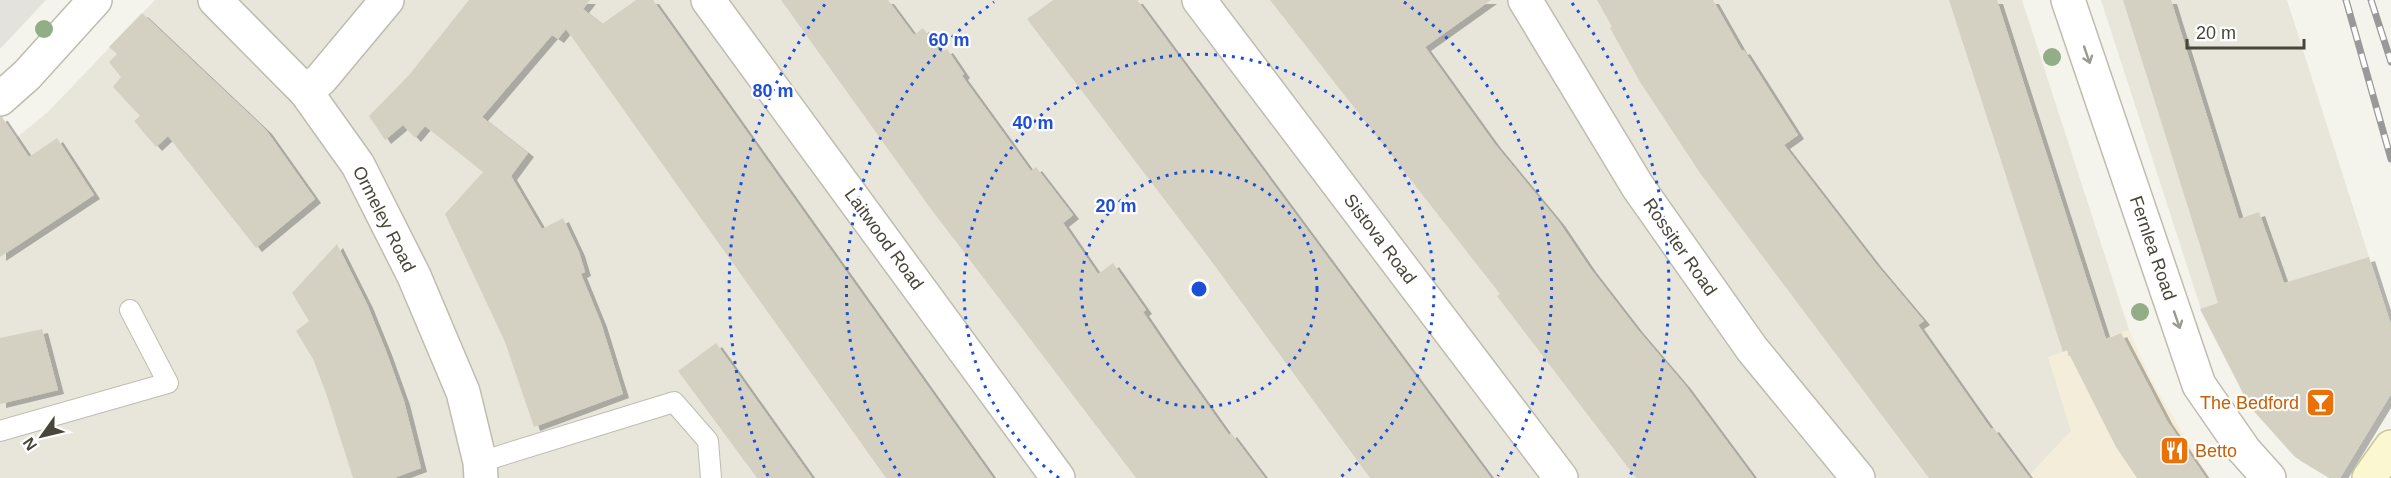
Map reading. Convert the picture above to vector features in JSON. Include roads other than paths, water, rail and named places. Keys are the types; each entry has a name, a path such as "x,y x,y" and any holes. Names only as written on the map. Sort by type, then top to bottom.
{"main road":[{"path":"2370,478 2391,447"}],"street":[{"path":"0,99 27,75 95,0"},
{"name":"Ormeley Road","path":"214,0 306,92 358,165 414,276 463,392 481,470"},
{"path":"306,92 321,79 387,0"},
{"name":"Laitwood Road","path":"708,0 1058,478"},
{"name":"Sistova Road","path":"1199,0 1561,478"},
{"name":"Rossiter Road","path":"1525,0 1638,187 1752,349 1858,478"},
{"name":"Fernlea Road","path":"2068,0 2199,385 2244,450 2269,478"}],"lane":[{"path":"0,430 168,382 130,310"},
{"path":"481,470 674,402 708,441 711,478"}],"railway":[{"path":"2346,0 2391,159"},
{"path":"2371,0 2391,62"}],"place":[{"name":"The Bedford","path":"2320,403"},
{"name":"Betto","path":"2174,451"}]}
